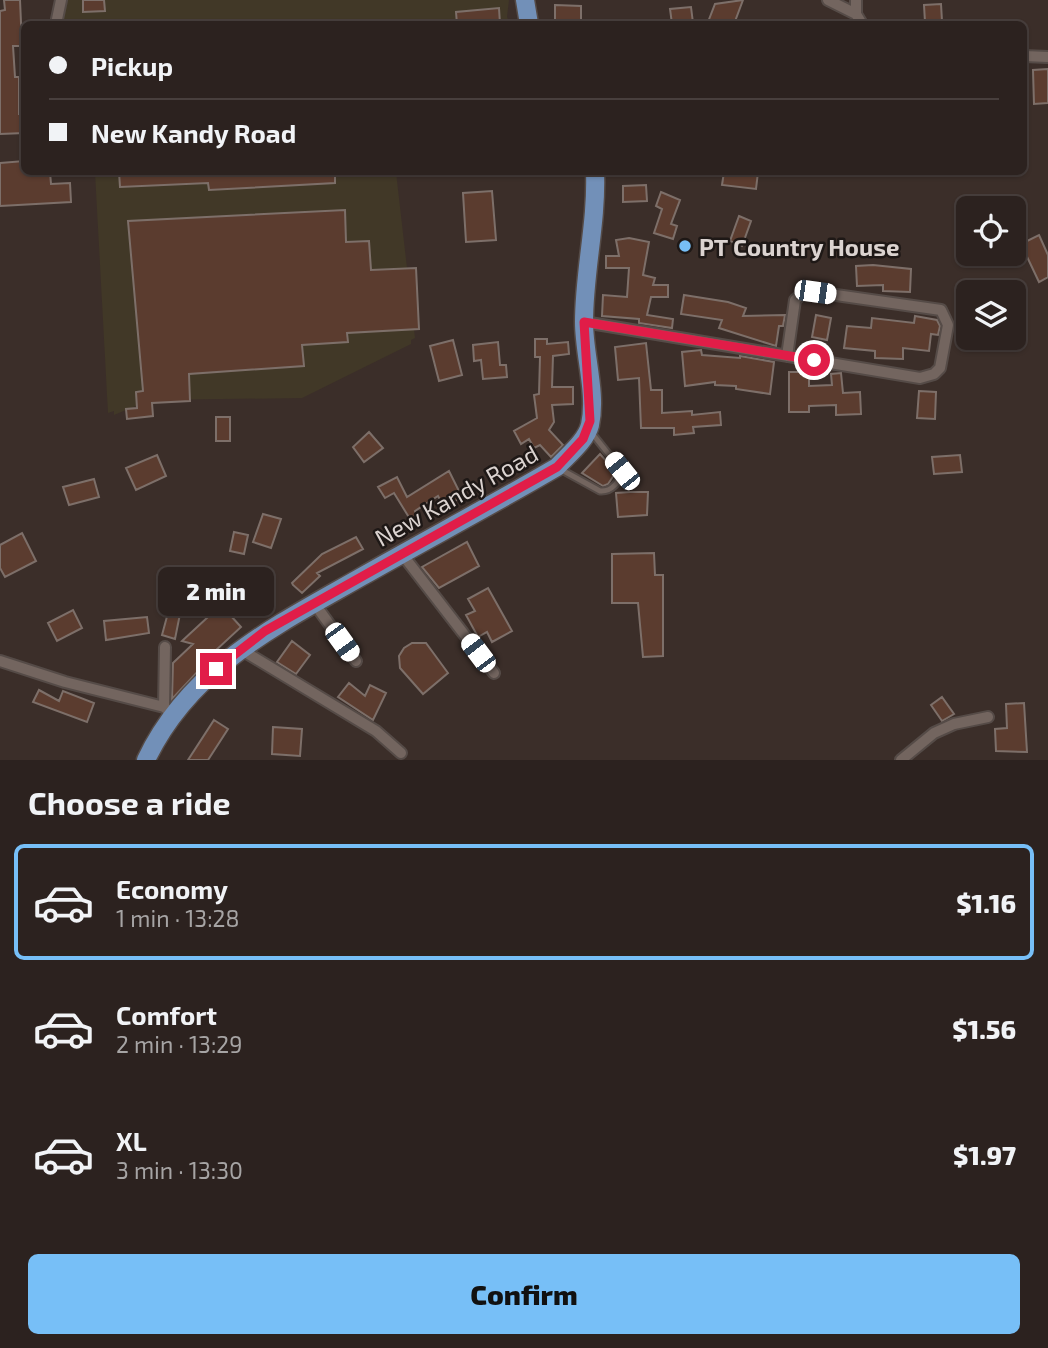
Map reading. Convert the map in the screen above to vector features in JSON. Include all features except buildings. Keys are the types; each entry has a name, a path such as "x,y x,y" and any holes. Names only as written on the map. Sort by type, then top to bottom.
{"main road":[{"path":"525,0 528,21"},
{"path":"589,430 590,397 584,322 595,175"},
{"name":"New Kandy Road","path":"146,760 169,711 240,649 265,631 557,467 589,430"}],"street":[{"path":"57,21 61,0"},
{"path":"828,0 859,19"},
{"path":"856,0 859,19"},
{"path":"1027,56 1048,57"},
{"path":"584,322 787,356 920,377 934,374 940,368 948,325 941,310 815,292 803,293 795,300 787,356"},
{"path":"402,554 494,673"},
{"path":"314,603 356,661"},
{"path":"0,661 169,711 165,647"},
{"path":"240,649 376,731 401,753"},
{"path":"901,760 934,733 954,724 988,717"}],"lane":[{"path":"557,467 600,491 613,487 621,478 622,471 589,430"},
{"path":"604,457 605,449"},
{"path":"578,479 587,477"}],"shaded area":[{"path":"66,0 509,0 509,21 62,21"},
{"path":"95,175 396,175 415,338 411,340 411,344 302,398 150,400 114,415 114,411 108,413"}],"place":[{"name":"PT Country House","path":"685,246"}],"route":[{"path":"216,669 265,631 557,467 589,430 590,397 584,322 814,360"}]}
